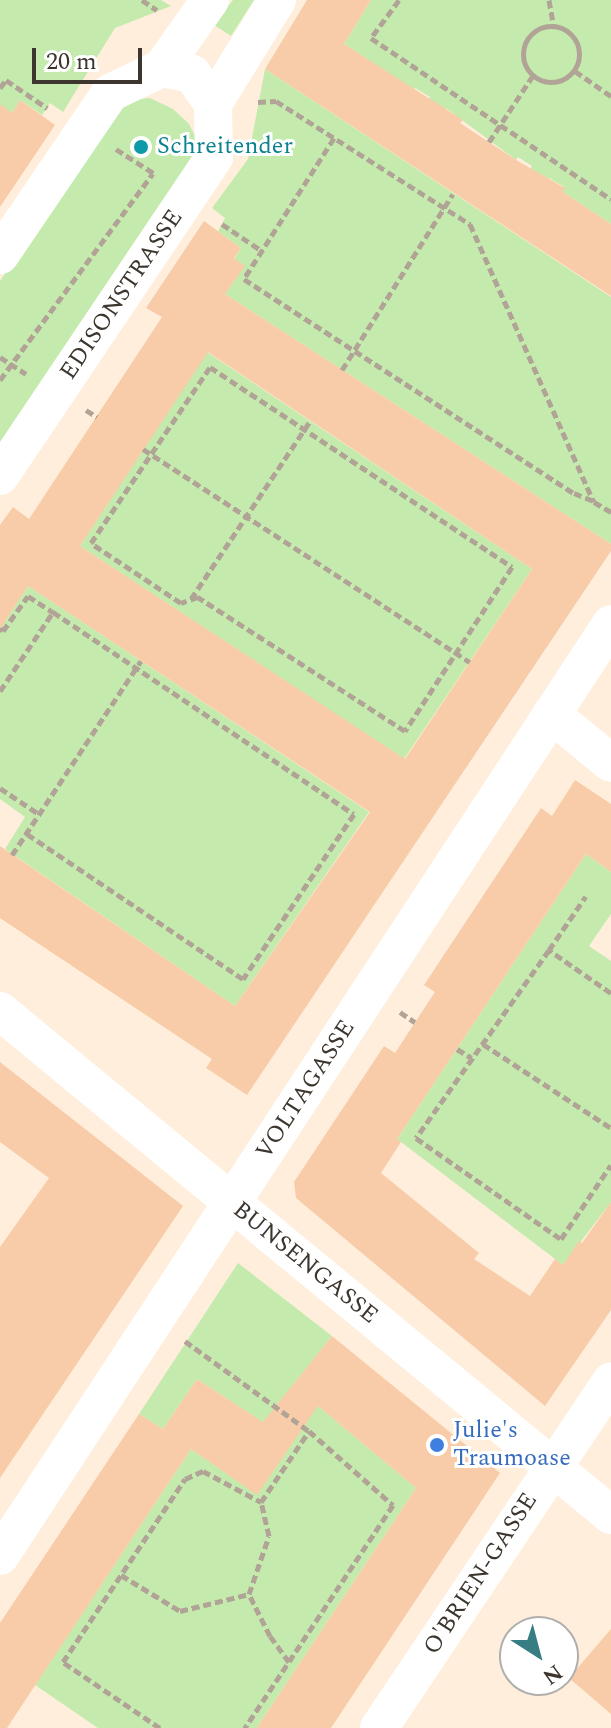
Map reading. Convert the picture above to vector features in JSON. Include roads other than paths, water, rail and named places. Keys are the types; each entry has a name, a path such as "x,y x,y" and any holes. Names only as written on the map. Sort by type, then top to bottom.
{"street":[{"path":"0,255 110,93 162,68 210,0"},
{"path":"162,68 192,74 213,104 277,0"},
{"name":"EDISONSTRASSE","path":"0,476 214,157 213,104"},
{"name":"VOLTAGASSE","path":"0,1556 611,624"},
{"path":"551,714 611,763"},
{"name":"BUNSENGASSE","path":"0,1011 611,1515"},
{"name":"O'BRIEN-GASSE","path":"379,1728 611,1381"}],"place":[{"name":"Schreitender","path":"141,147"},
{"name":"Julie's Traumoase","path":"437,1445"}]}
